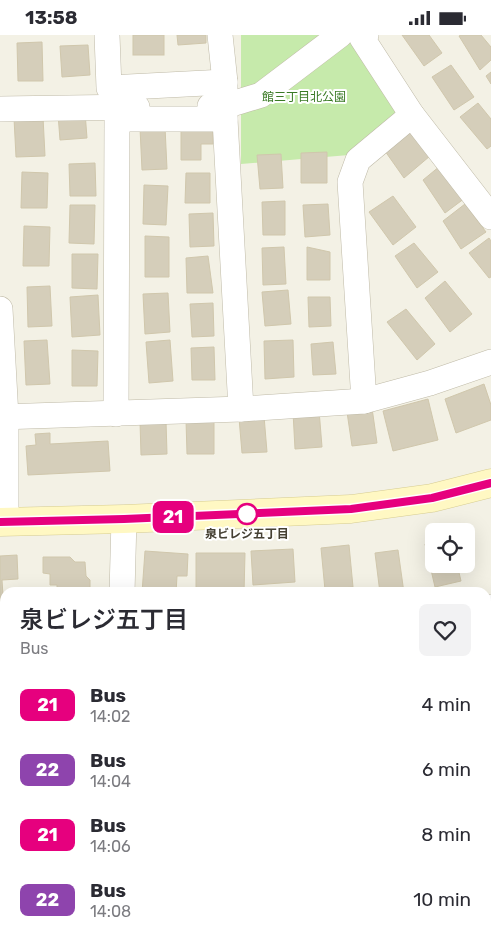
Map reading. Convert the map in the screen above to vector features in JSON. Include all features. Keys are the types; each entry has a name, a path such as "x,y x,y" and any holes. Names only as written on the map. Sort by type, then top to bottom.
{"street":[{"path":"107,35 109,88 225,103"},
{"path":"220,35 241,409"},
{"path":"116,414 117,119 225,103 261,95 340,35"},
{"path":"366,35 362,38 412,115 491,217"},
{"path":"0,109 225,103"},
{"path":"364,401 350,182 358,160 412,115"},
{"path":"0,309 3,521 124,519 351,509 432,498 491,483"},
{"path":"3,417 241,409 364,401 430,383 491,362"},
{"path":"122,587 124,519"}],"green space":[{"name":"館三丁目北公園","path":"241,35 355,35 402,115 349,155 241,164"}],"building":[{"path":"133,35 164,35 164,55 133,55"},
{"path":"177,35 206,35 206,43 178,45"},
{"path":"402,35 429,35 442,53 424,66"},
{"path":"481,35 491,47 491,60 480,70 459,36"},
{"path":"42,42 43,81 18,81 17,43"},
{"path":"88,45 90,75 62,77 60,46"},
{"path":"451,65 474,97 454,110 432,77"},
{"path":"491,72 491,84 486,76"},
{"path":"478,103 491,119 491,146 487,149 460,117"},
{"path":"85,112 87,138 60,140 58,114"},
{"path":"43,117 45,156 16,157 14,118"},
{"path":"165,127 167,169 142,170 140,128"},
{"path":"181,128 213,129 213,144 201,144 201,160 181,160"},
{"path":"413,130 430,156 404,178 385,151"},
{"path":"327,152 327,183 301,183 301,153"},
{"path":"281,154 283,188 260,189 257,155"},
{"path":"95,163 96,196 70,196 69,164"},
{"path":"440,166 465,198 445,213 423,180"},
{"path":"22,172 48,173 47,208 21,208"},
{"path":"186,173 210,173 210,203 185,203"},
{"path":"144,185 168,186 166,225 143,224"},
{"path":"393,196 416,227 393,245 369,212"},
{"path":"285,201 285,235 263,235 262,202"},
{"path":"328,204 330,235 305,237 303,205"},
{"path":"465,204 486,232 461,249 443,221"},
{"path":"70,205 95,205 94,244 69,243"},
{"path":"213,213 214,246 190,247 189,214"},
{"path":"24,226 50,227 49,266 23,266"},
{"path":"145,236 169,237 169,277 145,277"},
{"path":"489,238 491,241 491,277 489,278 469,253"},
{"path":"414,243 438,272 417,288 395,256"},
{"path":"284,247 286,284 263,285 262,248"},
{"path":"307,247 330,252 330,280 307,280"},
{"path":"72,254 98,254 97,289 72,288"},
{"path":"208,256 213,293 187,293 186,258"},
{"path":"445,281 472,314 450,332 425,298"},
{"path":"50,286 52,326 28,327 27,287"},
{"path":"288,290 291,324 265,326 262,292"},
{"path":"168,293 170,332 145,334 143,294"},
{"path":"98,295 100,335 72,337 70,297"},
{"path":"308,297 330,297 331,326 309,327"},
{"path":"213,303 214,336 192,337 190,304"},
{"path":"406,309 435,344 417,360 387,322"},
{"path":"47,340 50,384 26,385 24,341"},
{"path":"170,340 173,381 149,383 146,342"},
{"path":"293,340 294,377 265,379 264,341"},
{"path":"333,342 336,374 313,375 311,344"},
{"path":"214,347 215,380 192,380 191,348"},
{"path":"72,350 98,351 97,386 72,386"},
{"path":"484,384 491,405 491,420 456,433 445,399"},
{"path":"428,399 438,440 393,451 383,411"},
{"path":"372,408 377,443 352,446 347,412"},
{"path":"319,410 322,447 295,449 293,412"},
{"path":"264,416 267,452 242,453 239,418"},
{"path":"186,420 214,420 214,454 187,454"},
{"path":"140,421 166,421 167,454 141,455"},
{"path":"50,433 50,444 108,441 110,471 28,475 26,446 36,445 35,434"},
{"path":"349,545 353,587 325,587 321,548"},
{"path":"293,549 295,582 253,585 251,551"},
{"path":"398,550 403,587 379,587 375,553"},
{"path":"145,551 188,554 187,576 177,576 176,587 142,587"},
{"path":"196,553 245,553 244,587 196,587"},
{"path":"17,555 18,579 2,580 2,587 0,587 0,556"},
{"path":"43,557 70,557 75,562 85,562 86,576 90,580 90,587 57,587 57,585 50,585 50,574 43,573"},
{"path":"432,573 459,573 461,581 435,587"}],"bus line":[{"name":"21","path":"0,522 124,519 351,509 399,504 432,498 491,483"}],"place":[{"name":"泉ビレジ五丁目","path":"247,514"}]}
